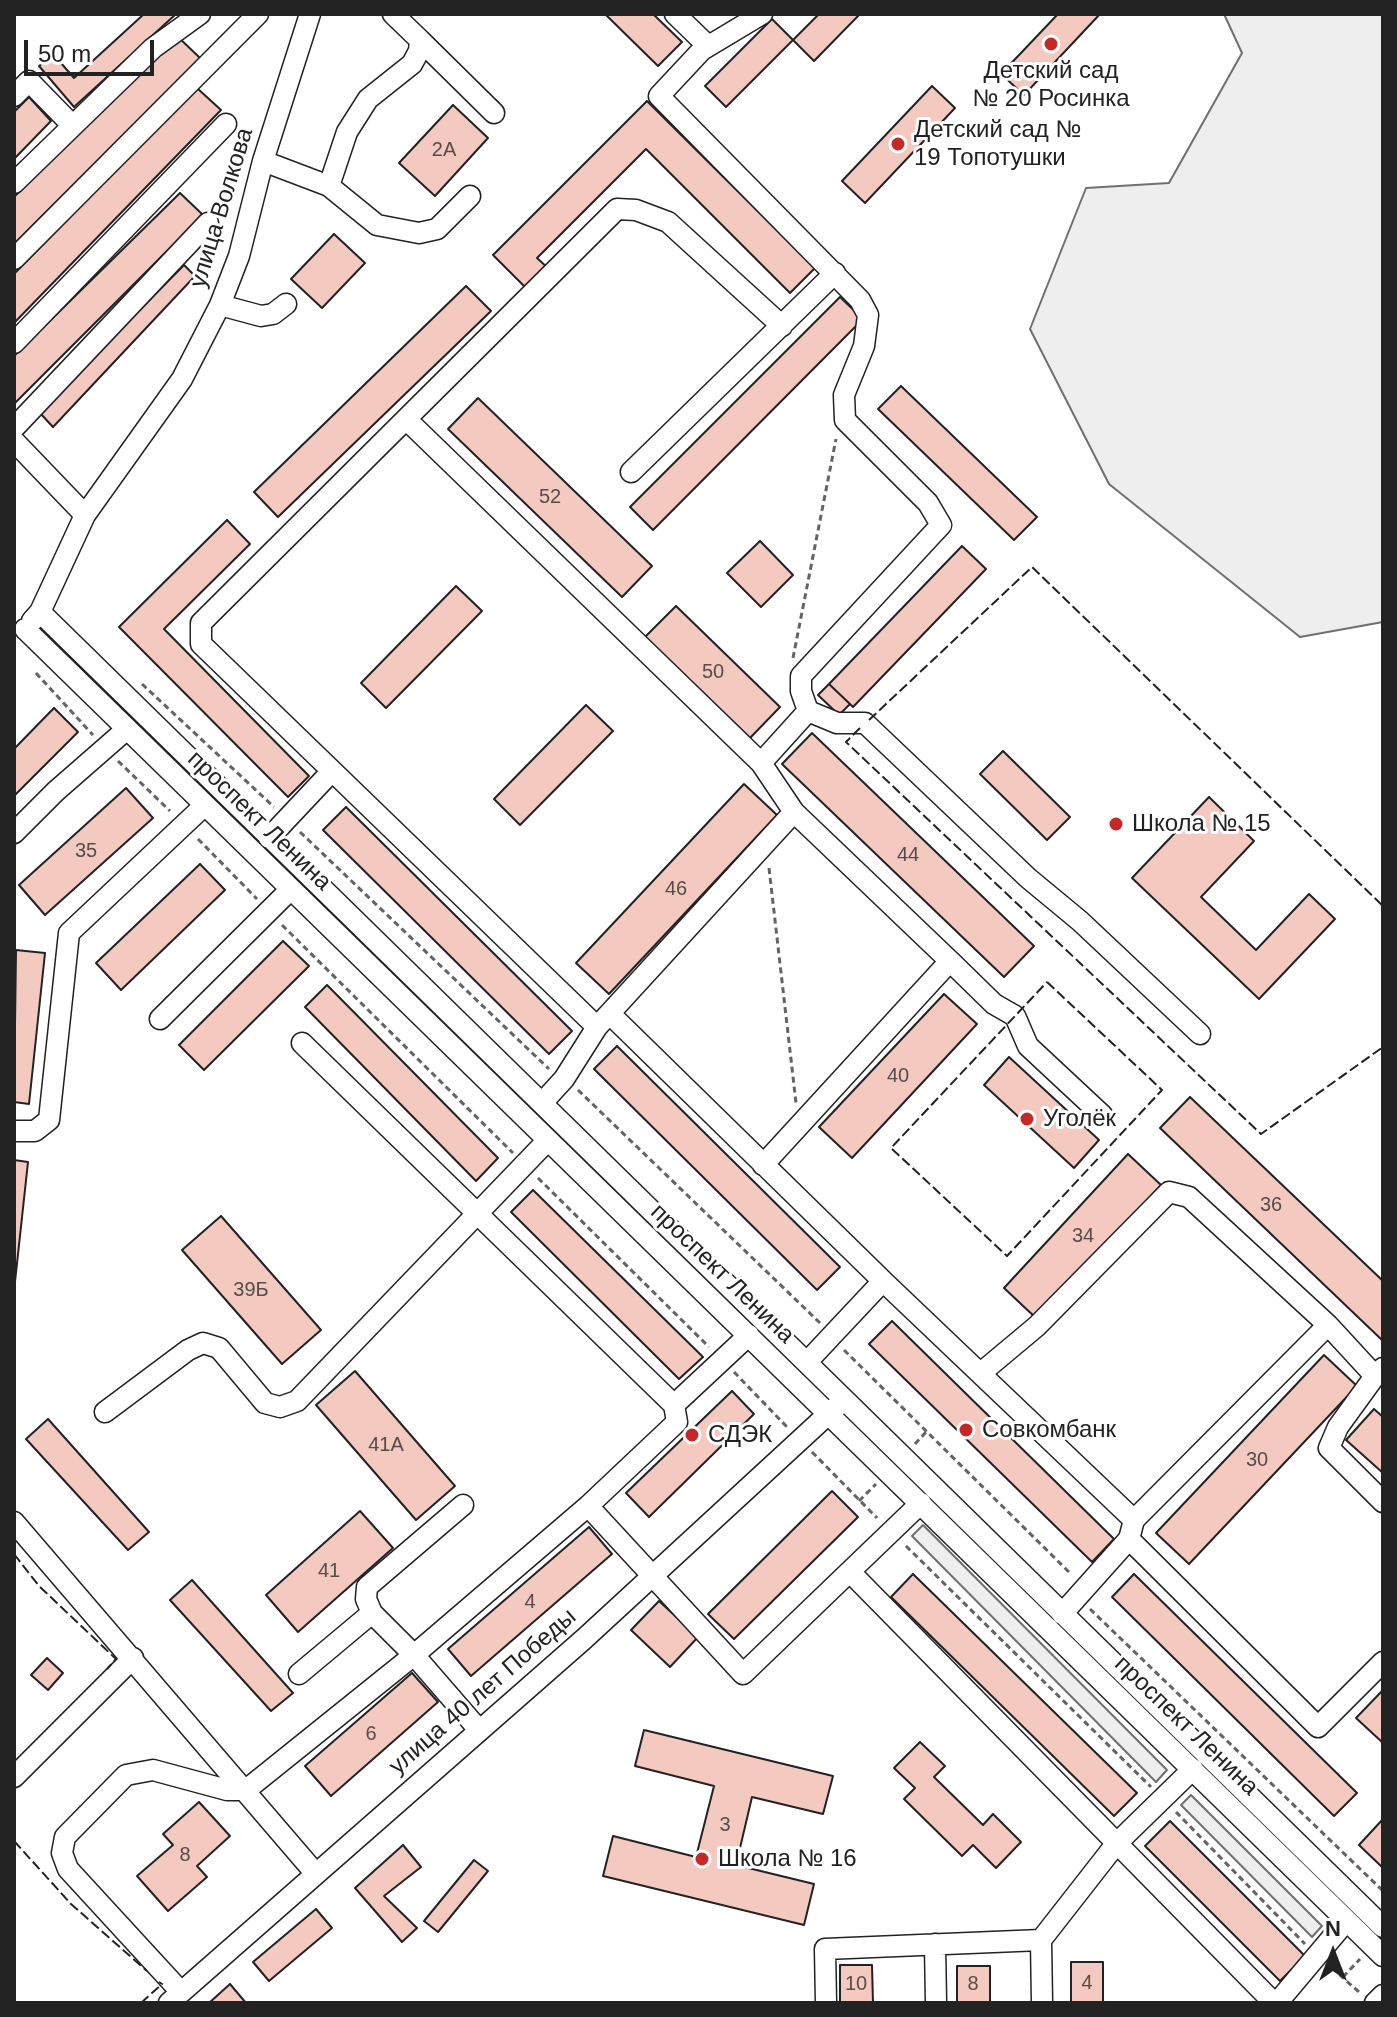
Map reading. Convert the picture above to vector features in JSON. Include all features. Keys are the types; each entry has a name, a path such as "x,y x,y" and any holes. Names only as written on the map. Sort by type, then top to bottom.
{"street":[{"path":"14,183 153,48 200,14"},
{"path":"14,259 258,14"},
{"name":"улица Волкова","path":"20,632 40,612 85,515 182,379 220,305 239,256 263,161 310,14"},
{"path":"393,14 494,113"},
{"path":"675,14 708,46"},
{"path":"762,14 708,46 659,96 860,300 868,315 864,346 844,395 845,420 928,503 941,525 801,676 801,691 808,711 837,723 865,723 1028,878 1080,921 1200,1034"},
{"path":"329,186 347,132 368,99 412,64 419,51 420,40"},
{"path":"14,96 29,81 72,125"},
{"path":"14,343 226,124"},
{"path":"263,161 329,186 377,225 419,233 437,229 470,196"},
{"path":"782,326 668,222 636,210 617,209 408,421 201,623 201,644 332,771 763,1165 982,1372 1318,1727 1383,1662"},
{"path":"14,428 208,223"},
{"path":"631,472 835,273"},
{"path":"220,305 261,316 273,314 286,304"},
{"path":"408,421 761,763 794,812 994,1004 1015,1016 1028,1046 1102,1115"},
{"path":"14,441 85,515"},
{"name":"проспект Ленина","path":"40,612 1383,1927"},
{"name":"проспект Ленина","path":"20,632 127,729 1383,1956"},
{"path":"761,763 808,711"},
{"path":"14,833 127,729"},
{"path":"269,838 332,771"},
{"path":"14,1131 35,1131 49,1120 69,933 205,805"},
{"path":"542,1103 564,1079 603,1020 794,812"},
{"path":"160,1019 291,889"},
{"path":"763,1165 950,961"},
{"path":"175,1998 68,1869 62,1853 65,1837 126,1775 153,1770 227,1790 246,1790 414,1655 588,1506 677,1422 674,1405 302,1043"},
{"path":"105,1412 188,1350 203,1343 219,1348 265,1403 280,1407 297,1401 548,1140"},
{"path":"982,1372 1037,1326 1169,1192 1189,1197 1379,1372 1338,1427 1329,1448 1383,1502"},
{"path":"807,1362 883,1281"},
{"path":"1062,1614 1132,1529 1328,1325"},
{"path":"674,1405 749,1335"},
{"name":"улица 40 лет Победы","path":"175,1998 479,1730 844,1400"},
{"path":"588,1506 743,1674 921,1503"},
{"path":"463,1505 367,1587 366,1599 372,1613 414,1655 479,1730"},
{"path":"14,1522 316,1874"},
{"path":"851,1573 1276,2003 1346,1921"},
{"path":"299,1674 372,1613"},
{"path":"14,1777 133,1658"},
{"path":"1042,2003 1041,1940 1116,1844 1193,1769"},
{"path":"826,2003 825,1949 1041,1940"},
{"path":"935,1944 936,2003"},
{"path":"1368,1999 1383,1995"}],"path":[{"path":"801,676 792,653 836,439"},
{"path":"36,673 105,748 1162,1798 1317,1956"},
{"path":"135,677 544,1066 564,1079 802,1304 1070,1570 1078,1595 1383,1891"},
{"path":"767,843 798,1126"},
{"path":"1343,1977 1368,1999"}],"shaded area":[{"path":"1224,14 1383,14 1383,622 1300,637 1109,484 1030,329 1086,188 1169,183 1242,53"},
{"path":"923,1525 1167,1770 1156,1782 912,1536"},
{"path":"1191,1795 1322,1926 1312,1937 1181,1805"}],"building":[{"path":"144,14 176,14 74,107 39,66 54,55 74,78"},
{"path":"605,14 653,14 682,42 658,66"},
{"path":"819,14 860,14 814,61 793,40"},
{"name":"Детский сад № 20 Росинка","path":"1058,14 1100,14 1024,95 1001,74"},
{"path":"772,19 793,40 726,107 705,86"},
{"path":"176,35 200,58 14,244 14,197"},
{"name":"Детский сад № 19 Топотушки","path":"932,86 955,108 865,203 842,181"},
{"path":"197,88 221,110 14,323 14,274"},
{"path":"29,97 51,121 14,159 14,112"},
{"path":"647,101 815,268 790,293 646,149 537,258 549,269 528,290 493,255"},
{"path":"453,105 488,138 435,196 399,163"},
{"path":"180,193 203,215 15,403 14,356"},
{"path":"334,234 365,263 322,308 291,279"},
{"path":"184,265 195,276 53,427 39,412"},
{"path":"466,286 491,311 278,517 254,492"},
{"path":"840,297 863,319 653,530 630,507"},
{"path":"901,386 1037,517 1014,540 878,409"},
{"path":"478,398 652,566 622,597 448,429"},
{"path":"227,520 250,544 164,629 309,776 288,797 119,627"},
{"path":"760,541 793,575 761,607 727,573"},
{"path":"962,546 986,569 853,707 829,684"},
{"path":"456,586 482,611 386,708 361,683"},
{"path":"676,606 780,707 750,738 645,637"},
{"path":"829,684 850,704 839,715 818,695"},
{"path":"586,705 613,731 520,825 494,799"},
{"path":"54,708 78,732 14,796 14,749"},
{"path":"812,733 1034,946 1004,977 782,764"},
{"path":"1003,751 1070,817 1047,840 980,774"},
{"path":"744,784 777,815 609,994 576,963"},
{"path":"126,788 153,818 45,915 19,885"},
{"path":"1209,797 1254,841 1201,897 1256,950 1309,894 1335,919 1259,999 1132,878"},
{"path":"346,807 572,1031 549,1054 323,830"},
{"path":"200,864 225,890 121,990 96,963"},
{"path":"283,941 309,966 204,1070 179,1045"},
{"path":"16,950 45,953 29,1104 14,1102"},
{"path":"327,985 498,1158 476,1181 305,1007"},
{"path":"944,994 977,1024 852,1158 819,1127"},
{"path":"617,1046 840,1267 817,1290 594,1069"},
{"path":"1009,1057 1099,1140 1074,1168 984,1085"},
{"path":"1190,1097 1383,1281 1383,1341 1160,1128"},
{"path":"1128,1154 1161,1185 1037,1319 1004,1288"},
{"path":"14,1160 28,1162 14,1291"},
{"path":"533,1190 703,1357 679,1379 511,1212"},
{"path":"221,1216 321,1330 282,1364 182,1250"},
{"path":"892,1321 1114,1539 1092,1562 869,1344"},
{"path":"1324,1355 1357,1386 1189,1564 1156,1533"},
{"path":"355,1371 455,1486 416,1520 316,1405"},
{"path":"732,1391 754,1414 649,1517 626,1493"},
{"path":"1374,1409 1383,1417 1383,1473 1346,1440"},
{"path":"48,1419 149,1532 128,1550 26,1439"},
{"path":"832,1491 858,1517 734,1639 708,1614"},
{"path":"360,1511 393,1548 298,1632 266,1595"},
{"path":"589,1527 612,1554 471,1676 448,1649"},
{"path":"913,1574 1137,1793 1114,1816 891,1597"},
{"path":"1134,1574 1357,1793 1334,1816 1112,1597"},
{"path":"192,1580 293,1693 271,1711 170,1600"},
{"path":"659,1601 698,1637 670,1667 631,1630"},
{"path":"47,1658 63,1673 48,1690 31,1675"},
{"path":"412,1673 438,1702 331,1796 305,1766"},
{"path":"1383,1690 1383,1743 1356,1718"},
{"path":"644,1730 833,1776 823,1814 752,1797 736,1865 814,1884 804,1925 603,1876 613,1836 696,1857 714,1786 635,1766"},
{"path":"920,1742 945,1766 934,1777 983,1825 993,1814 1021,1842 996,1868 973,1845 962,1856 904,1799 915,1788 894,1768"},
{"path":"199,1802 230,1836 197,1866 207,1877 168,1911 137,1876 173,1845 163,1834"},
{"path":"1383,1819 1383,1868 1359,1845"},
{"path":"1170,1821 1305,1956 1280,1981 1145,1846"},
{"path":"403,1845 421,1867 384,1896 417,1928 402,1942 355,1888"},
{"path":"474,1860 488,1871 438,1932 424,1921"},
{"path":"316,1909 332,1928 269,1981 253,1962"},
{"path":"1071,1962 1103,1962 1103,2003 1071,2003"},
{"path":"840,1965 872,1965 873,2003 840,2003"},
{"path":"957,1966 990,1966 990,2003 957,2003"},
{"path":"230,1984 246,2003 209,2003"}],"fence":[{"path":"869,720 1032,567 1383,906"},
{"path":"860,728 846,742 1261,1134 1383,1047"},
{"path":"1047,982 1162,1090 1007,1256 891,1148 1047,982"},
{"path":"14,1554 39,1586 116,1659 107,1669"},
{"path":"14,1841 71,1904 147,1971"},
{"path":"141,2003 162,1984 159,1982"}],"place":[{"name":"Детский сад № 20 Росинка","path":"1051,44"},
{"name":"Детский сад № 19 Топотушки","path":"898,144"},
{"name":"Школа № 15","path":"1116,824"},
{"name":"Уголёк","path":"1027,1119"},
{"name":"Совкомбанк","path":"966,1430"},
{"name":"СДЭК","path":"692,1435"},
{"name":"Школа № 16","path":"702,1859"}]}
